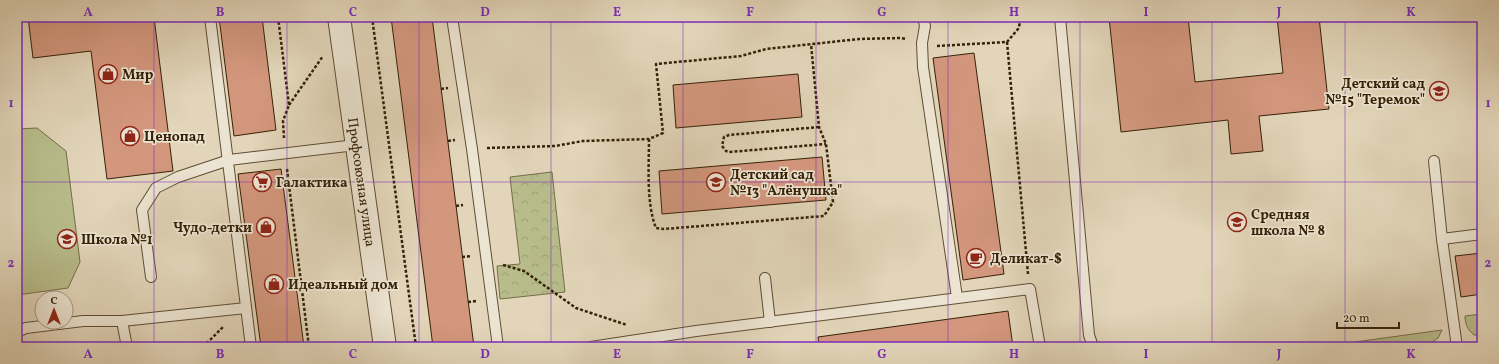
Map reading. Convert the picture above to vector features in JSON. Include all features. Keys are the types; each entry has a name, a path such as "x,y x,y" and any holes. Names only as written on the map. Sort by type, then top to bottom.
{"street":[{"name":"Профсоюзная улица","path":"340,23 385,347"}],"lane":[{"path":"210,17 229,160 251,347"},
{"path":"452,17 472,149 498,347"},
{"path":"923,17 925,26 922,43 923,67 957,297"},
{"path":"1060,17 1089,335 1092,347"},
{"path":"151,277 142,210 156,188 178,177 229,160 356,145"},
{"path":"1434,161 1442,239 1457,347"},
{"path":"1442,239 1482,234"},
{"path":"765,278 770,322"},
{"path":"591,347 652,337 957,297 1030,289 1040,347"},
{"path":"17,332 26,328 83,321 122,321 246,308"},
{"path":"122,321 127,347"}],"path":[{"path":"278,17 289,105"},
{"path":"372,17 416,347"},
{"path":"1022,17 1018,29 1007,42 1030,289"},
{"path":"309,347 285,153 284,121 289,105 340,23"},
{"path":"472,149 555,146 583,141 649,140 663,133 656,64 741,56 766,49 859,39 901,38 940,46 1007,42"},
{"path":"649,140 650,204 652,219 656,228 664,229 824,216 833,202 826,144 819,127 812,44"},
{"path":"819,127 729,135 724,137 722,146 726,151 730,152 826,144"},
{"path":"486,260 524,271 576,308 637,328 652,337"}],"green space":[{"path":"37,128 66,151 80,262 68,288 34,290 34,293 17,295 17,129"},
{"path":"552,172 565,292 500,299 497,266 520,264 510,177"},
{"path":"1482,314 1482,335 1474,335 1467,327 1465,316"},
{"path":"1442,330 1438,338 1431,343 1401,347 1355,347 1355,342"}],"building":[{"path":"28,17 154,17 173,171 107,179 91,51 33,58"},
{"path":"219,17 262,17 276,130 234,136"},
{"path":"391,17 432,17 474,347 433,347"},
{"path":"1109,17 1188,17 1195,82 1283,73 1277,17 1319,17 1329,109 1259,116 1263,151 1231,154 1228,120 1121,132"},
{"path":"974,53 1004,274 963,280 933,58"},
{"path":"798,74 802,117 676,128 673,85"},
{"path":"822,157 826,200 662,214 659,171"},
{"path":"281,169 304,347 261,347 238,174"},
{"path":"1482,253 1482,294 1461,297 1455,256"},
{"path":"1008,311 1013,347 819,347 818,337"}],"place":[{"name":"Мир","path":"108,74"},
{"name":"Детский сад №15 \"Теремок\"","path":"1439,91"},
{"name":"Ценопад","path":"130,136"},
{"name":"Галактика","path":"262,182"},
{"name":"Детский сад №13 \"Алёнушка\"","path":"716,182"},
{"name":"Средняя школа № 8","path":"1237,222"},
{"name":"Чудо-детки","path":"266,227"},
{"name":"Школа №1","path":"67,239"},
{"name":"Деликат-$","path":"976,258"},
{"name":"Идеальный дом","path":"274,284"}]}
